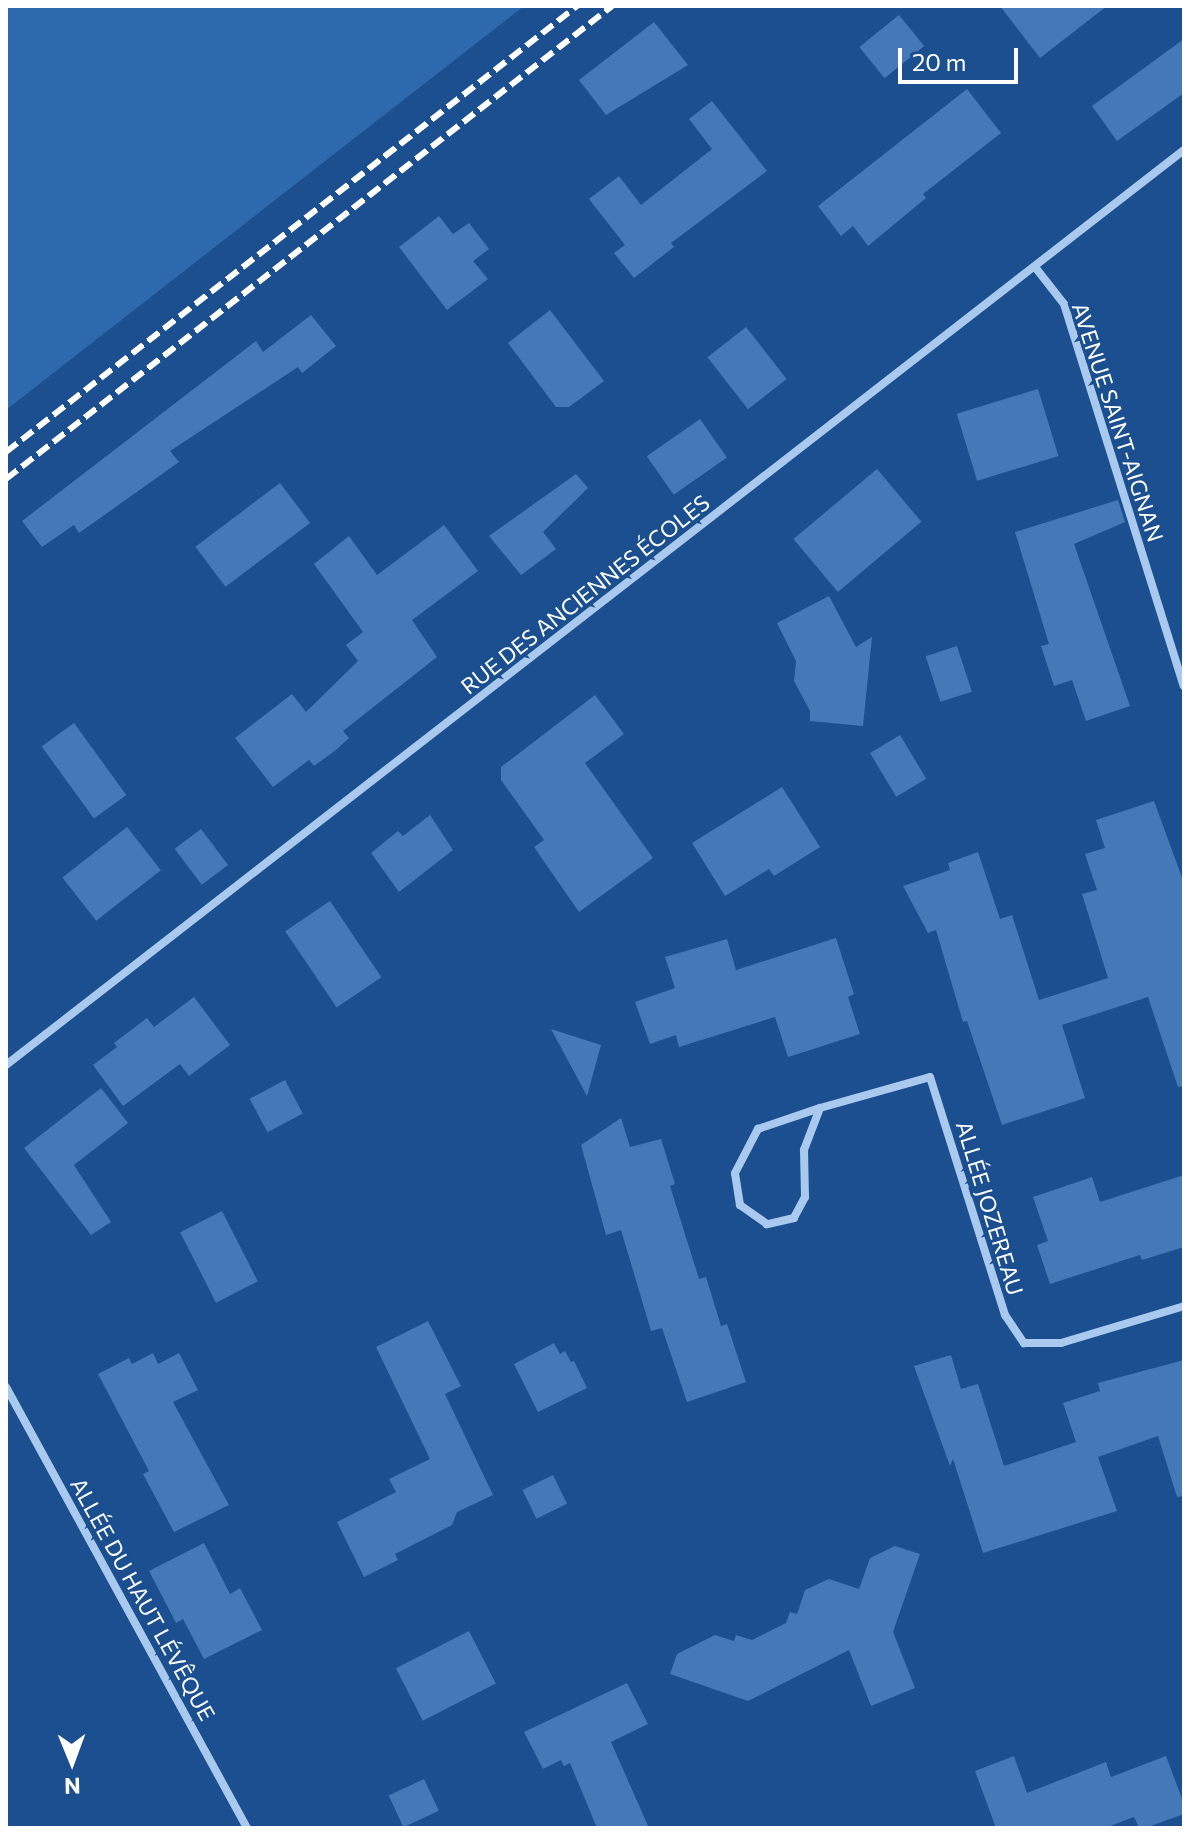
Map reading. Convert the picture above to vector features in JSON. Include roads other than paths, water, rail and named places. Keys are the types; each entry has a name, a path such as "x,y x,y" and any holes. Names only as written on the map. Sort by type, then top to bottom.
{"street":[{"name":"RUE DES ANCIENNES ÉCOLES","path":"6,1065 1184,150"},
{"name":"AVENUE SAINT-AIGNAN","path":"1035,267 1064,304 1184,686"},
{"name":"ALLÉE JOZEREAU","path":"820,1108 804,1150 805,1197 794,1218 767,1224 740,1205 735,1173 758,1129 820,1108 930,1077 1005,1315 1024,1343 1061,1343 1184,1306"},
{"name":"ALLÉE DU HAUT LÉVÊQUE","path":"6,1387 247,1828"}],"railway":[{"path":"6,452 577,6"},
{"path":"6,479 612,6"}]}
